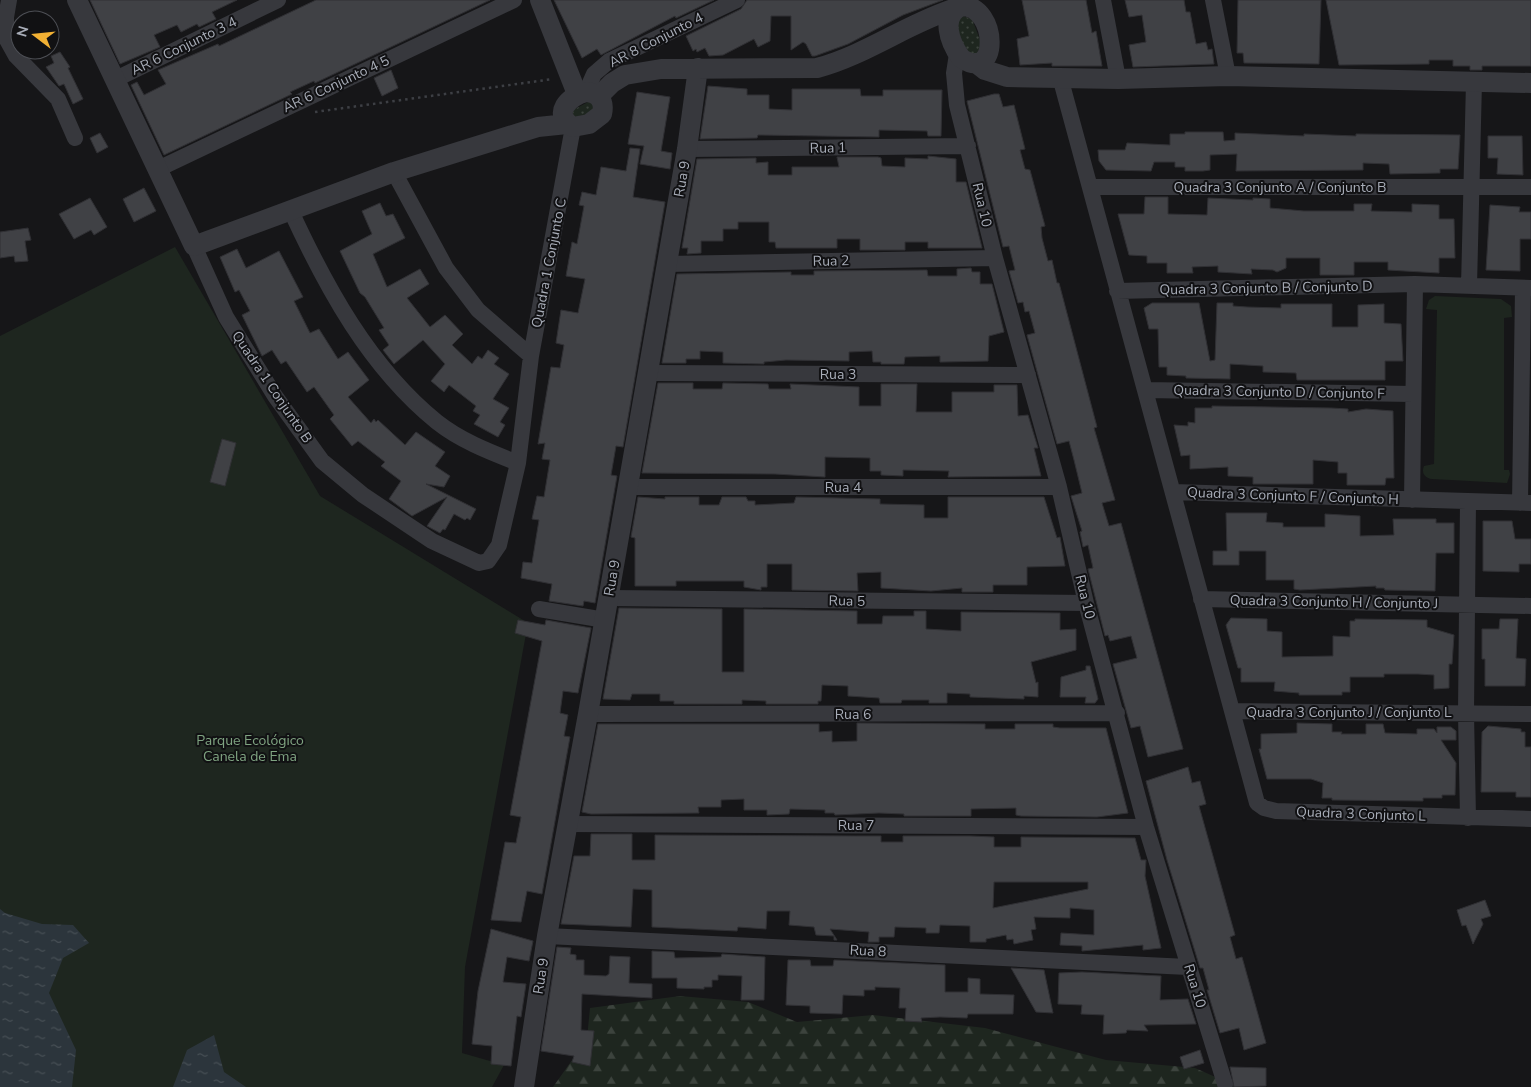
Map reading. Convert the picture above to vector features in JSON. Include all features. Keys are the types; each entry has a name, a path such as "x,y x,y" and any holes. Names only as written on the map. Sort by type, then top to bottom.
{"street":[{"path":"9,0 6,17 6,38 16,56 58,99 75,138"},
{"path":"77,0 194,246 394,172 538,127 625,75 661,69 817,68 831,64 908,30 924,20 968,4"},
{"name":"AR 6 Conjunto 3 4","path":"116,79 278,0"},
{"name":"AR 6 Conjunto 4 5","path":"158,170 514,0"},
{"path":"540,0 577,102 580,127 593,122"},
{"name":"AR 8 Conjunto 4","path":"577,102 594,74 610,61 737,0"},
{"path":"1104,0 1118,78"},
{"path":"1213,0 1228,76"},
{"path":"968,4 980,13 997,60 1002,66 1024,78"},
{"path":"968,4 949,17 948,31 968,60 993,74 1024,78 1228,76 1531,83"},
{"path":"908,30 931,28 948,31"},
{"path":"968,60 987,56 991,44"},
{"name":"Rua 10","path":"968,60 954,73 958,105 995,258 1059,487 1086,603 1146,827 1225,1084"},
{"name":"Rua 9","path":"524,1087 547,936 688,149 698,68"},
{"path":"1060,77 1232,711"},
{"path":"1469,286 1474,82"},
{"path":"566,171 577,102"},
{"path":"566,171 573,155 593,122"},
{"name":"Rua 1","path":"688,149 968,146"},
{"name":"Quadra 1 Conjunto C","path":"466,558 479,563 488,561 499,545 518,463 531,356 566,171"},
{"path":"394,172 446,268 478,310 531,356"},
{"name":"Quadra 3 Conjunto A / Conjunto B","path":"1090,188 1471,186 1531,188"},
{"path":"290,209 313,260 362,342 400,389 438,423 478,447 518,463"},
{"name":"Quadra 1 Conjunto B","path":"194,246 226,317 275,396 322,461 371,500 432,541 466,558"},
{"name":"Rua 2","path":"668,264 995,258"},
{"path":"1412,500 1416,284"},
{"name":"Quadra 3 Conjunto B / Conjunto D","path":"1118,291 1416,284 1527,288"},
{"path":"1526,503 1527,288"},
{"name":"Rua 3","path":"648,373 1028,376"},
{"name":"Quadra 3 Conjunto D / Conjunto F","path":"1145,390 1413,394"},
{"name":"Rua 4","path":"628,487 1059,487"},
{"name":"Quadra 3 Conjunto F / Conjunto H","path":"1173,492 1526,503"},
{"path":"1468,501 1466,713 1468,818"},
{"name":"Rua 5","path":"609,598 1086,603"},
{"name":"Quadra 3 Conjunto H / Conjunto J","path":"1201,599 1531,606"},
{"path":"539,609 605,620"},
{"name":"Quadra 3 Conjunto J / Conjunto L","path":"1232,711 1531,714"},
{"name":"Quadra 3 Conjunto L","path":"1232,711 1257,803 1264,808 1276,811 1468,818 1531,818"},
{"name":"Rua 6","path":"588,714 1117,713"},
{"name":"Rua 7","path":"567,824 1146,827"},
{"name":"Rua 8","path":"547,936 1188,966"}],"path":[{"path":"308,113 577,102"}],"green space":[{"path":"959,15 972,19 982,45 973,59 950,23"},
{"path":"590,101 598,113 573,118 573,110"},
{"name":"Parque Ecológico Canela de Ema","path":"175,247 320,496 528,623 465,967 462,1053 504,1065 492,1087 0,1087 0,336"},
{"path":"1435,296 1501,299 1511,306 1512,317 1504,318 1504,470 1509,470 1510,474 1507,483 1432,479 1423,473 1424,466 1434,464 1437,310 1426,309 1429,300"},
{"path":"680,996 748,1002 797,1022 873,1015 985,1028 1106,1060 1195,1068 1238,1087 553,1087 587,1039 590,1008"}],"water":[{"path":"0,909 5,913 42,924 73,925 89,943 63,958 49,993 76,1050 72,1087 0,1087"},
{"path":"214,1035 224,1072 246,1087 173,1087 187,1050"}],"building":[{"path":"90,0 237,0 212,12 216,19 199,27 197,24 181,32 177,25 154,35 160,47 120,64"},
{"path":"316,0 490,0 315,83 314,81 290,92 292,94 164,155 131,85 137,82 144,95 166,84 158,70 218,44 219,46"},
{"path":"554,0 714,0 676,18 675,16 601,55 597,49 582,58"},
{"path":"747,0 943,0 903,15 848,44 815,56 812,56 803,42 791,50 791,16 771,16 770,41 758,47 754,39 723,55 709,56 705,48 697,52 696,49 693,51 686,36 741,9"},
{"path":"1022,0 1086,0 1092,33 1096,31 1102,66 1052,66 1052,63 1020,65 1017,39 1029,36"},
{"path":"1125,0 1184,0 1186,12 1190,12 1196,44 1206,42 1208,50 1212,49 1214,64 1133,67 1129,45 1146,42 1142,15 1129,17"},
{"path":"1238,0 1321,0 1319,64 1244,63 1243,53 1237,53"},
{"path":"1326,0 1531,0 1531,66 1482,66 1482,70 1470,70 1470,66 1453,66 1453,60 1429,60 1429,64 1339,65"},
{"path":"60,52 70,67 68,68 83,99 73,104 64,84 59,86 46,67 54,63 53,60 60,60"},
{"path":"391,70 398,88 382,96 374,78"},
{"path":"708,86 747,89 747,95 769,95 769,109 792,110 792,89 860,89 861,96 883,96 883,90 942,90 941,136 928,136 927,131 879,130 879,137 758,135 757,138 700,139"},
{"path":"637,92 670,97 661,151 672,153 670,169 640,164 644,146 628,144"},
{"path":"999,94 1003,107 1014,105 1025,149 1020,150 1025,169 1030,170 1045,226 1041,227 1042,238 1048,261 1052,260 1057,283 1059,283 1097,427 1094,428 1115,500 1102,503 1109,526 1121,523 1183,749 1148,757 1140,726 1131,728 1113,664 1137,658 1131,636 1110,641 1108,635 1105,636 1088,569 1093,568 1088,545 1083,547 1080,532 1082,531 1071,496 1082,493 1074,460 1069,441 1057,444 1027,335 1035,333 1029,311 1025,312 1023,302 1018,303 1009,271 1015,270 1009,246 1003,247 967,101"},
{"path":"1185,132 1223,132 1224,141 1235,140 1235,133 1304,136 1304,134 1356,136 1356,134 1460,135 1458,169 1440,169 1440,173 1390,174 1389,164 1363,163 1363,170 1236,171 1237,154 1210,155 1210,170 1203,171 1185,171 1185,167 1175,167 1175,162 1154,162 1151,171 1106,170 1099,161 1098,150 1125,150 1127,143 1170,145 1170,134 1185,134"},
{"path":"100,133 108,147 97,153 90,138"},
{"path":"1488,136 1522,136 1523,175 1497,174 1498,158 1488,158"},
{"path":"630,148 640,149 633,197 665,202 623,447 616,446 611,475 617,476 595,603 584,601 583,606 549,601 552,584 521,578 523,562 532,563 539,520 532,519 537,496 544,497 550,460 542,459 545,443 538,444 551,367 560,368 564,345 556,343 561,310 578,313 585,279 566,276 572,242 577,244 584,206 579,205 582,192 596,195 601,167 626,171"},
{"path":"928,156 956,159 956,182 966,182 982,248 928,248 928,242 905,242 905,250 860,250 860,239 837,239 837,248 776,248 775,242 769,242 769,222 738,222 738,229 723,229 723,241 701,241 701,253 687,254 688,248 682,248 697,159 756,158 756,163 768,162 768,175 792,175 792,167 839,167 837,157 878,157 881,158 882,166 905,167 905,158 928,159"},
{"path":"144,188 156,211 134,222 123,199"},
{"path":"1145,197 1168,197 1168,214 1207,215 1208,198 1270,199 1270,208 1304,211 1354,211 1354,204 1372,204 1371,211 1412,212 1412,204 1439,205 1439,219 1454,219 1455,258 1439,258 1439,273 1388,270 1388,262 1354,262 1354,275 1320,275 1320,258 1286,258 1286,268 1277,272 1273,270 1251,269 1252,274 1218,272 1218,266 1192,267 1193,273 1167,273 1167,263 1147,263 1147,256 1129,255 1118,214 1144,214"},
{"path":"90,198 107,227 94,235 91,230 74,239 59,214"},
{"path":"380,203 386,216 393,214 405,238 373,254 387,287 420,269 429,284 407,298 430,327 445,315 463,334 452,345 472,364 478,356 482,359 488,350 499,358 494,364 509,374 493,399 509,408 500,422 505,425 498,437 474,424 480,415 473,411 476,406 449,385 444,392 431,381 445,364 423,340 394,364 383,350 389,345 379,330 384,328 365,297 360,293 340,251 372,234 362,211"},
{"path":"1490,205 1520,207 1519,212 1531,212 1531,239 1520,239 1520,271 1486,270"},
{"path":"28,228 31,240 25,241 28,261 15,262 14,256 0,258 0,232"},
{"path":"237,249 246,268 279,251 303,297 294,301 310,333 319,329 338,359 348,352 369,380 348,397 371,423 374,419 376,422 378,420 405,445 416,432 445,452 435,466 450,476 444,487 426,484 476,509 470,520 467,518 465,520 454,514 445,530 443,529 440,533 427,526 447,497 412,516 389,499 401,481 381,466 385,462 358,441 352,446 330,419 334,415 314,387 307,392 286,361 281,364 272,350 262,356 242,315 250,311 239,290 235,292 220,257"},
{"path":"971,268 972,272 980,272 980,284 992,284 1004,332 989,336 988,361 940,362 940,356 905,357 904,364 881,364 881,362 873,362 872,351 849,352 849,361 786,360 764,362 764,364 723,363 723,352 700,351 700,359 686,359 686,363 662,363 677,274 791,272 791,275 814,275 814,271 927,270 928,276 957,276 957,269"},
{"path":"1152,303 1199,303 1210,361 1215,360 1217,303 1233,303 1233,306 1281,308 1281,304 1332,304 1332,327 1358,327 1358,305 1384,304 1384,323 1401,324 1403,361 1385,361 1385,380 1297,380 1296,373 1263,372 1263,366 1230,364 1230,379 1186,378 1186,376 1167,375 1167,367 1159,367 1158,329 1149,329 1144,308"},
{"path":"658,383 693,383 693,389 722,389 723,383 768,384 769,389 791,389 790,384 859,387 859,406 881,406 881,384 917,384 916,412 952,412 952,392 994,392 994,385 1017,385 1018,416 1028,415 1038,448 1034,448 1041,476 948,477 949,471 903,470 903,476 881,475 881,471 870,471 870,458 825,457 825,477 775,474 642,473"},
{"path":"1212,406 1331,408 1348,409 1348,412 1366,409 1393,411 1394,478 1386,478 1385,485 1347,485 1347,473 1338,473 1338,462 1313,460 1313,484 1253,484 1253,477 1228,476 1228,467 1190,469 1190,455 1181,456 1174,425 1188,426 1188,422 1195,423 1195,408 1212,408"},
{"path":"222,439 236,443 225,486 210,482"},
{"path":"638,497 665,499 665,497 699,497 699,505 719,505 722,497 746,497 748,501 755,501 755,505 794,503 796,497 880,499 880,504 924,505 924,518 948,518 948,497 1044,497 1057,538 1060,537 1065,566 1027,567 1027,585 993,585 993,592 962,592 962,588 931,591 881,588 881,572 857,573 858,591 792,590 792,564 767,564 767,587 761,587 761,590 744,587 744,581 676,581 676,586 635,586 635,538 631,537"},
{"path":"1226,513 1267,513 1266,522 1283,523 1283,527 1325,527 1325,514 1360,516 1360,536 1394,535 1393,519 1436,519 1436,523 1454,523 1454,553 1436,553 1435,591 1385,590 1384,588 1376,588 1376,586 1294,589 1294,580 1266,580 1266,551 1239,551 1239,565 1213,565 1213,551 1227,551"},
{"path":"1483,521 1512,521 1515,539 1531,539 1531,564 1519,564 1519,572 1483,571"},
{"path":"619,608 722,609 722,672 744,672 744,609 857,611 857,624 882,624 883,616 914,616 914,611 926,611 926,629 961,631 961,612 1060,613 1060,630 1076,629 1076,650 1031,662 1036,683 1038,682 1038,697 1024,696 1024,699 970,697 970,694 947,693 947,703 929,703 929,700 902,700 901,703 880,703 879,698 848,696 848,686 822,685 821,701 818,701 818,704 766,704 766,701 742,700 742,704 674,704 674,701 660,701 660,694 632,694 630,700 603,699"},
{"path":"1231,618 1267,619 1267,631 1282,632 1282,657 1333,656 1333,636 1350,637 1350,621 1355,621 1355,619 1427,620 1427,627 1454,635 1452,664 1449,664 1449,688 1434,689 1434,675 1418,674 1350,677 1350,692 1342,692 1342,695 1299,695 1299,693 1274,691 1275,682 1241,682 1241,668 1238,668 1226,625"},
{"path":"1500,619 1518,619 1516,658 1526,659 1525,686 1485,686 1485,659 1482,659 1482,629 1499,629"},
{"path":"518,620 545,625 546,620 591,628 578,693 563,691 560,713 568,715 564,736 570,737 542,894 527,891 521,922 491,920 505,842 516,843 521,817 510,815 542,641 515,633"},
{"path":"1086,666 1090,666 1098,699 1095,703 1085,703 1086,697 1060,697 1061,677 1086,670"},
{"path":"857,723 985,724 985,729 1015,729 1015,724 1053,724 1053,727 1060,728 1106,728 1128,813 1097,817 1021,816 1016,815 1016,808 971,809 971,816 904,816 904,814 879,813 835,815 834,813 825,813 825,810 790,809 789,814 767,815 767,810 744,810 744,799 721,800 721,807 698,807 699,813 591,814 582,812 598,724 819,724 819,732 832,731 832,742 857,741"},
{"path":"1297,723 1332,724 1332,732 1342,732 1341,734 1366,734 1366,724 1383,724 1385,733 1417,734 1417,729 1434,729 1437,733 1437,727 1451,727 1456,731 1456,740 1441,740 1456,763 1455,795 1442,795 1442,798 1423,798 1423,801 1332,800 1332,798 1322,798 1323,783 1311,779 1267,779 1259,749 1261,749 1261,734 1297,733"},
{"path":"1488,726 1521,729 1521,732 1525,732 1525,747 1531,747 1531,797 1516,797 1516,792 1481,792 1482,732"},
{"path":"1188,767 1192,783 1200,781 1206,804 1199,806 1235,935 1230,937 1236,959 1242,957 1266,1043 1244,1050 1239,1028 1220,1033 1207,990 1209,990 1203,968 1200,968 1167,860 1146,781"},
{"path":"591,834 632,834 632,860 655,860 655,835 881,836 881,842 903,842 903,836 970,836 994,837 994,847 1021,847 1021,837 1135,838 1141,860 1146,860 1145,876 1161,948 1143,950 1143,945 1082,951 1082,946 1060,945 1061,933 1094,935 1094,910 1070,908 1070,918 1034,917 1036,929 1031,930 1033,940 1014,944 1013,939 1007,940 1006,935 986,939 986,942 970,942 970,926 940,925 939,933 926,933 926,928 895,927 894,937 879,937 879,942 868,942 869,932 830,929 837,940 834,940 834,936 816,935 814,927 789,925 790,911 767,911 766,929 738,927 737,931 652,927 652,890 633,889 631,927 561,924 574,856 590,856","holes":["994,882 1088,882 1088,889 993,908"]},
{"path":"1485,900 1491,916 1481,919 1483,924 1473,944 1466,925 1462,926 1457,910"},
{"path":"491,929 533,941 529,961 507,957 503,982 526,984 521,1017 517,1016 511,1066 491,1064 492,1046 472,1044 478,991"},
{"path":"557,947 571,948 570,954 576,955 576,960 584,960 584,975 606,976 609,974 610,956 630,957 629,983 652,984 652,998 582,994 581,1030 594,1031 590,1066 572,1062 574,1056 541,1051"},
{"path":"652,951 674,952 675,958 721,957 722,954 765,957 764,1000 741,1000 742,976 718,975 718,980 712,980 712,987 704,987 704,989 677,988 677,978 652,978"},
{"path":"788,960 810,960 811,966 833,966 834,960 945,965 945,992 968,992 968,978 980,979 980,994 1014,995 1013,1014 968,1014 967,1018 940,1017 921,1018 922,1022 905,1021 906,1008 899,1008 900,988 875,987 875,990 864,990 864,996 843,995 842,1014 810,1013 810,1006 786,1005"},
{"path":"1011,968 1044,970 1053,1013 1036,1012"},
{"path":"1082,972 1161,976 1160,1000 1188,999 1196,1024 1144,1025 1148,1031 1127,1030 1126,1033 1103,1034 1104,1015 1081,1014 1082,1005 1058,1004 1059,973"},
{"path":"1200,1050 1204,1063 1184,1069 1180,1057"},
{"path":"1230,1067 1266,1068 1266,1086 1234,1087"}]}
